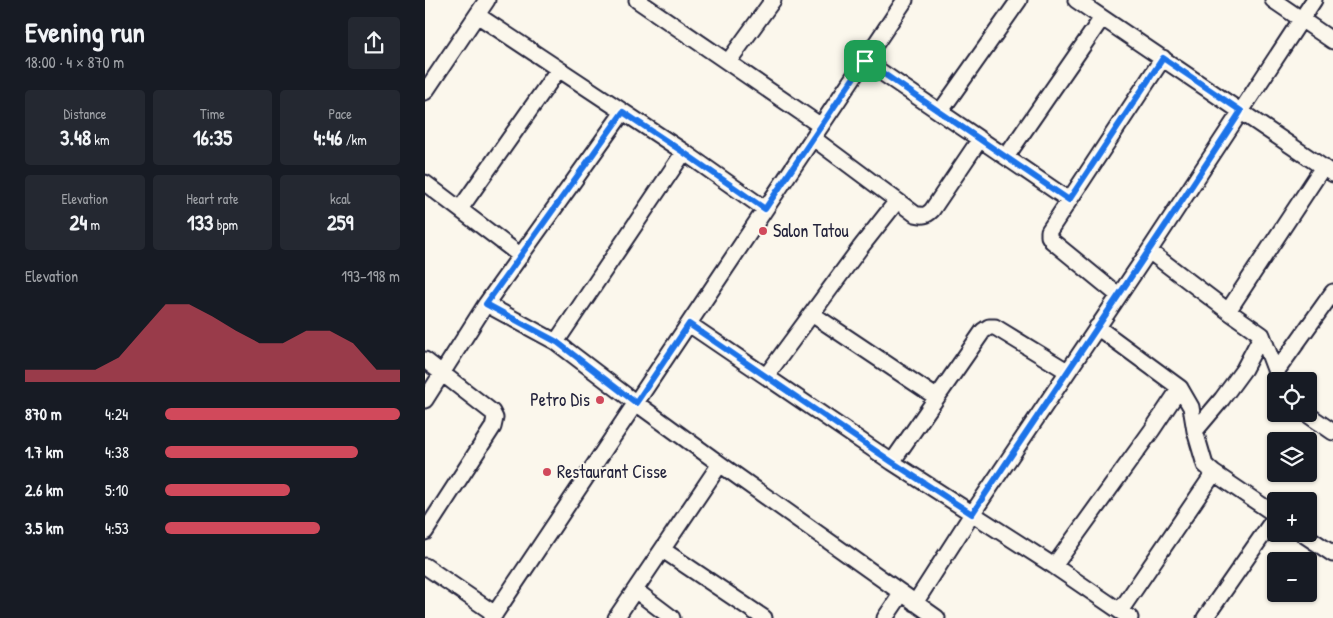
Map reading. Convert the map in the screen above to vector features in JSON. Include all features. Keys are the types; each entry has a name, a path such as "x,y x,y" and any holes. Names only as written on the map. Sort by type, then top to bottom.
{"street":[{"path":"425,92 487,0"},
{"path":"637,0 728,62 817,132 915,214 927,215 932,210 980,139"},
{"path":"728,62 773,0"},
{"path":"425,566 494,616 905,0"},
{"path":"940,112 1019,0"},
{"path":"1076,0 1328,170 1228,311"},
{"path":"1273,0 1333,41"},
{"path":"915,603 972,514 1149,251 1314,0"},
{"path":"477,15 765,209"},
{"path":"1006,157 1102,18"},
{"path":"1118,295 1052,241 1049,236 1051,227 1163,58"},
{"path":"865,61 1069,200"},
{"path":"460,209 558,70"},
{"path":"425,400 486,304 623,112"},
{"path":"557,342 683,152"},
{"path":"425,183 521,256"},
{"path":"766,376 897,200"},
{"path":"1149,251 1262,335 1276,372"},
{"path":"1281,372 1333,292"},
{"path":"486,304 557,342 636,403 937,618"},
{"path":"812,314 936,396"},
{"path":"689,324 892,462 1055,566 1125,614 1214,473"},
{"path":"892,462 936,396 983,331 989,327 995,327 1067,371"},
{"path":"1097,327 1180,388 1191,407 1195,431 1205,464 1214,473 1267,510"},
{"path":"1195,431 1223,399 1262,335"},
{"path":"425,360 492,412 495,418 493,427 425,532"},
{"path":"1055,566 1180,388"},
{"path":"1317,421 1333,432"},
{"path":"616,618 720,464"},
{"path":"1205,618 1267,529"},
{"path":"1315,542 1333,554"},
{"path":"663,550 764,618"},
{"path":"635,590 672,618"},
{"path":"885,618 901,593"}],"place":[{"name":"Salon Tatou","path":"763,231"},
{"name":"Petro Dis","path":"600,400"},
{"name":"Restaurant Cisse","path":"547,472"}],"route":[{"path":"1163,58 1241,111 972,514 689,324 636,403 557,342 486,304 623,112 765,209 865,61 1069,200 1163,58"}]}
